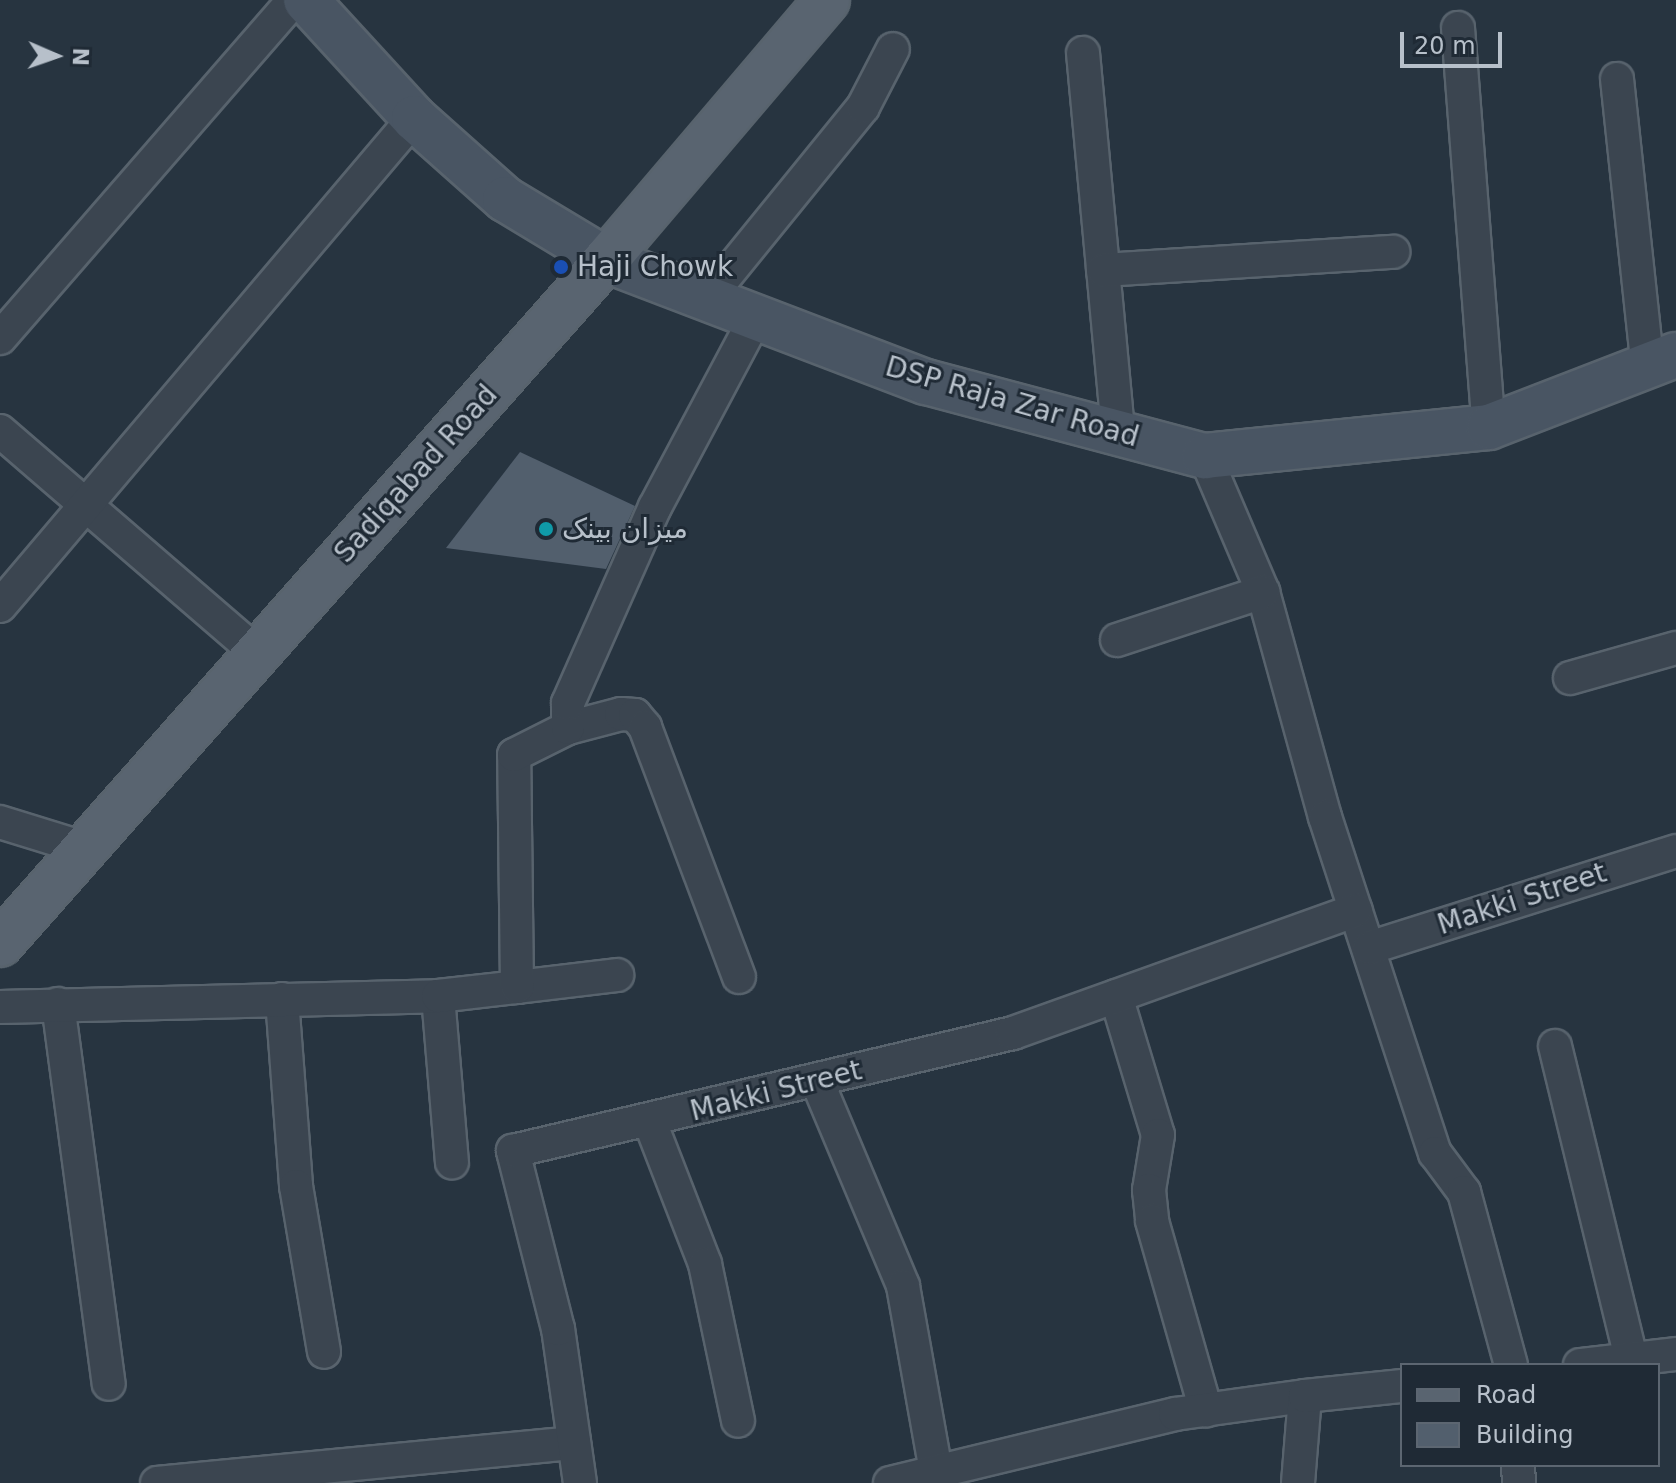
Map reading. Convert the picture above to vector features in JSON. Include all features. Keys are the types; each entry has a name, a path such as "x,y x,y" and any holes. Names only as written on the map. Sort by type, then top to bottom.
{"main road":[{"name":"Sadiqabad Road","path":"0,944 606,260 827,0"}],"street":[{"path":"0,338 294,0"},
{"name":"DSP Raja Zar Road","path":"306,0 414,118 505,199 606,260 926,382 1205,456 1489,427 1662,362"},
{"path":"1458,28 1489,427"},
{"path":"707,299 855,118 893,49"},
{"path":"1083,53 1118,433"},
{"path":"1617,79 1662,362"},
{"path":"0,606 86,500 414,118"},
{"path":"1103,270 1393,252"},
{"path":"568,728 568,703 642,534 756,317"},
{"path":"0,431 86,500 257,653"},
{"path":"1205,456 1263,592 1356,910 1435,1153 1464,1192 1510,1363"},
{"path":"1117,640 1263,592"},
{"path":"1570,678 1676,648"},
{"path":"517,987 514,755 568,728 621,714 635,715 645,727 739,977"},
{"path":"0,822 84,848"},
{"name":"Makki Street","path":"1369,948 1676,851"},
{"name":"Makki Street","path":"580,1483 558,1329 513,1151 650,1122 1013,1033 1356,910"},
{"path":"0,1007 438,996 617,975"},
{"path":"438,996 452,1162"},
{"path":"1116,996 1158,1135 1149,1190 1152,1221 1206,1410"},
{"path":"282,999 296,1186 324,1352"},
{"path":"58,1004 109,1384"},
{"path":"1555,1046 1631,1358"},
{"path":"817,1081 903,1286 936,1471"},
{"path":"650,1122 705,1264 738,1421"},
{"path":"1595,1363 1676,1354"},
{"path":"890,1483 1206,1410 1400,1386"},
{"path":"1298,1483 1305,1396"},
{"path":"157,1483 574,1443"}],"building":[{"name":"میزان بینک","path":"520,452 635,506 606,569 446,548"}],"place":[{"name":"Haji Chowk","path":"561,267"},
{"name":"میزان بینک","path":"546,529"}]}
